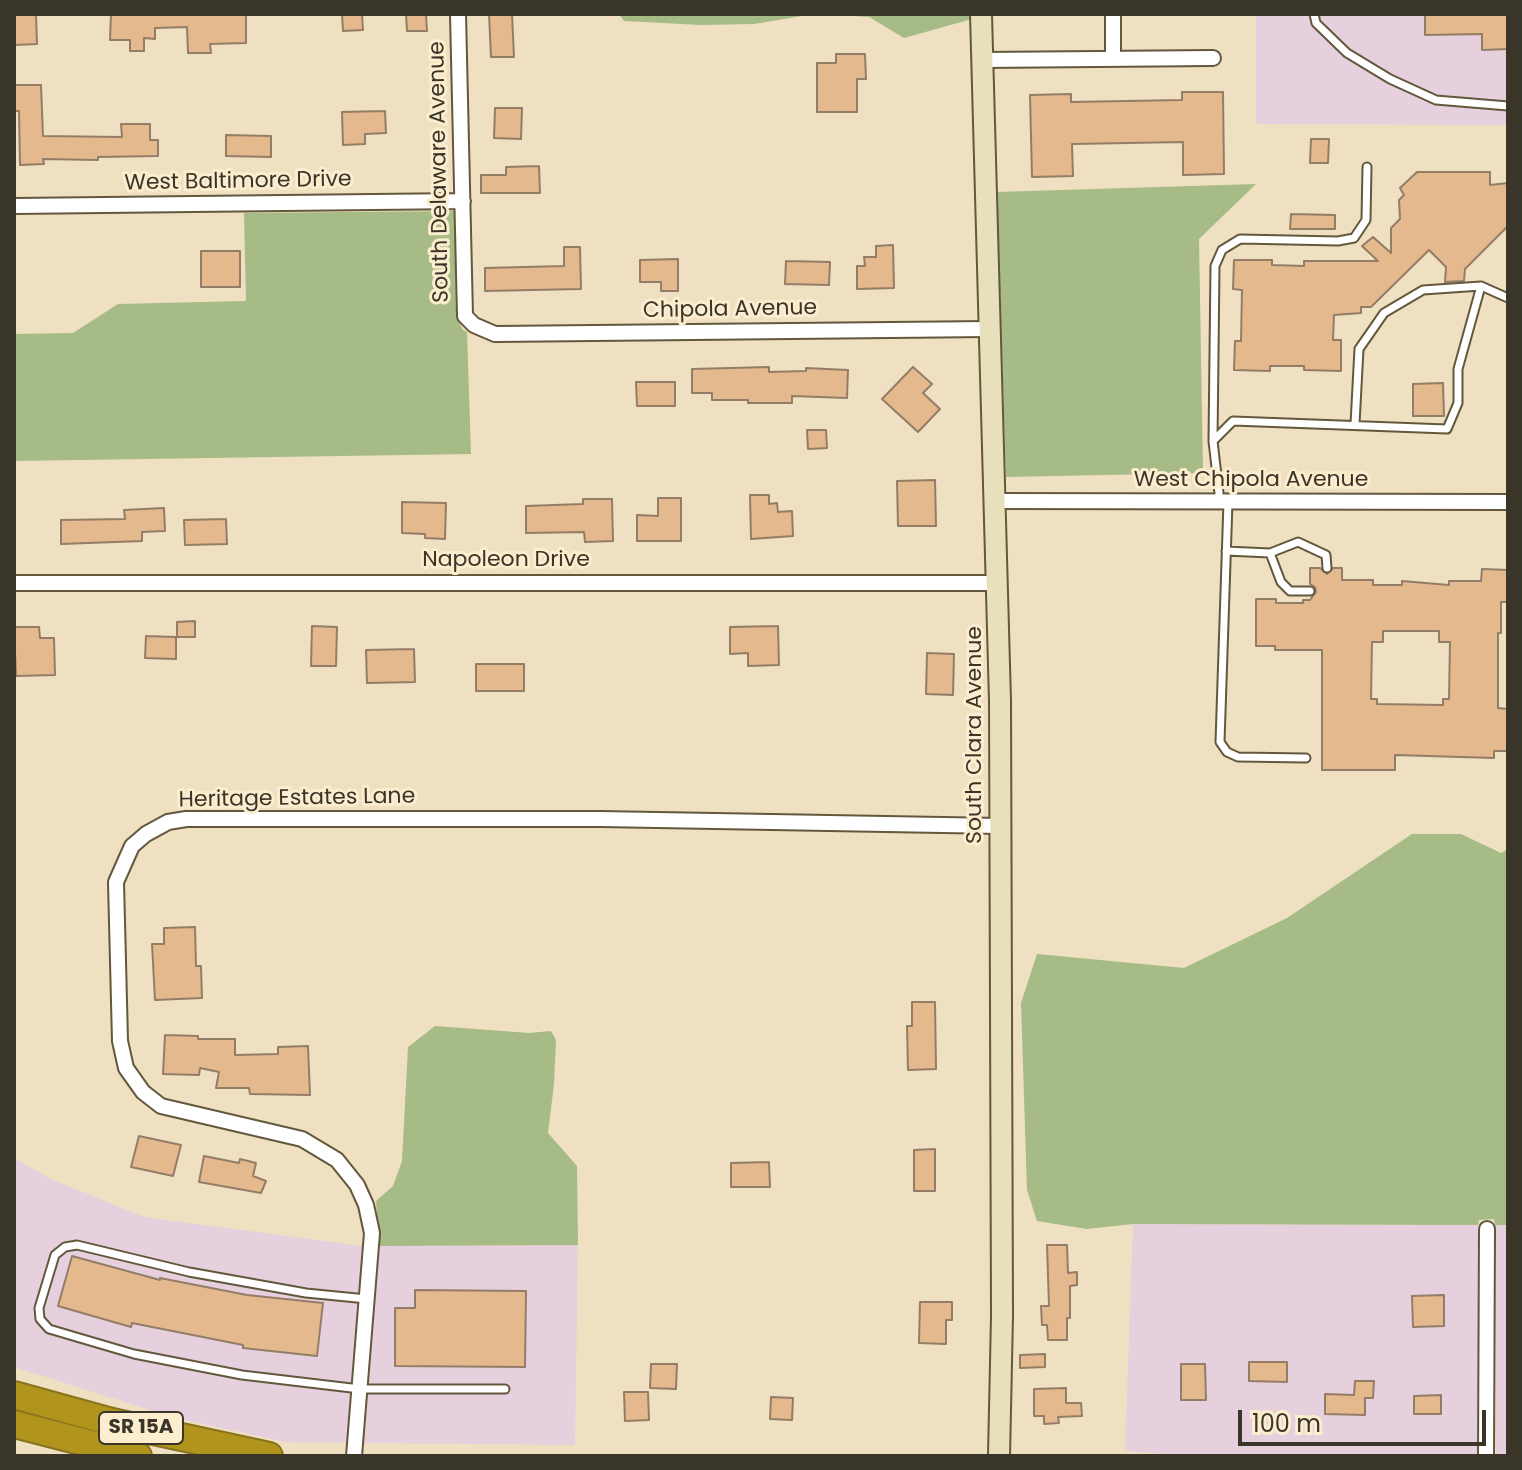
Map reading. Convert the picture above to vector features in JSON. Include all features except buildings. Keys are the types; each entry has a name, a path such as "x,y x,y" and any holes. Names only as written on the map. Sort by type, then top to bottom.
{"highway":[{"name":"SR 15A","path":"14,1395 112,1422 269,1456"},
{"name":"SR 15A","path":"14,1424 138,1456"}],"street":[{"name":"South Delaware Avenue","path":"458,14 465,316 474,325"},
{"name":"South Clara Avenue","path":"981,14 997,583 1002,1316 999,1456"},
{"path":"1113,14 1113,59"},
{"path":"982,60 1213,58"},
{"name":"West Baltimore Drive","path":"14,206 463,201"},
{"name":"Chipola Avenue","path":"474,325 495,334 989,329"},
{"name":"West Chipola Avenue","path":"994,501 1508,502"},
{"name":"Napoleon Drive","path":"14,583 997,583"},
{"name":"Heritage Estates Lane","path":"354,1456 372,1233 366,1205 357,1185 337,1160 302,1139 161,1106 143,1092 126,1068 120,1041 116,882 132,846 168,822 186,819 600,819 1000,826"},
{"path":"1486,1456 1487,1229"},
{"path":"14,1414 34,1414 210,1454 233,1447"}],"lane":[{"path":"1314,14 1316,23 1347,53 1390,79 1436,100 1508,106"},
{"path":"1306,758 1238,757 1227,752 1220,742 1226,551 1224,502 1213,441 1215,266 1222,250 1240,239 1338,241 1354,238 1366,220 1367,167"},
{"path":"1213,441 1233,421 1447,429 1458,403 1458,369 1481,286"},
{"path":"1355,424 1359,349 1384,313 1423,290 1481,286 1507,296"},
{"path":"1226,551 1270,553 1298,542 1326,555 1327,568"},
{"path":"1270,553 1281,582 1290,591 1310,591"},
{"path":"367,1299 306,1293 204,1275 77,1245 65,1247 55,1255 39,1308 40,1319 49,1329 134,1354 242,1375 360,1389 505,1389"}],"shaded area":[{"path":"1256,14 1508,14 1508,125 1256,124"},
{"path":"14,1158 51,1179 144,1217 363,1246 347,1443 285,1442 172,1417 14,1367"},
{"path":"1133,1224 1478,1225 1479,1456 1197,1456 1125,1451"},
{"path":"1495,1225 1508,1225 1508,1456 1496,1456"},
{"path":"578,1245 575,1445 364,1443 379,1246"}],"green space":[{"path":"619,14 814,14 754,24 701,25 624,21"},
{"path":"823,14 972,14 972,19 904,38 869,17"},
{"path":"1256,184 1199,239 1203,473 1006,477 997,192"},
{"path":"455,211 456,316 467,332 471,454 14,461 14,334 73,333 118,304 246,301 244,213"},
{"path":"1412,834 1461,834 1501,853 1508,849 1508,1225 1495,1225 1494,1219 1479,1220 1478,1225 1133,1224 1087,1229 1037,1221 1027,1190 1021,1003 1037,954 1184,968 1287,918"},
{"path":"435,1026 529,1033 551,1031 556,1040 548,1133 577,1166 578,1245 379,1246 376,1201 393,1186 402,1161 408,1047"}]}
